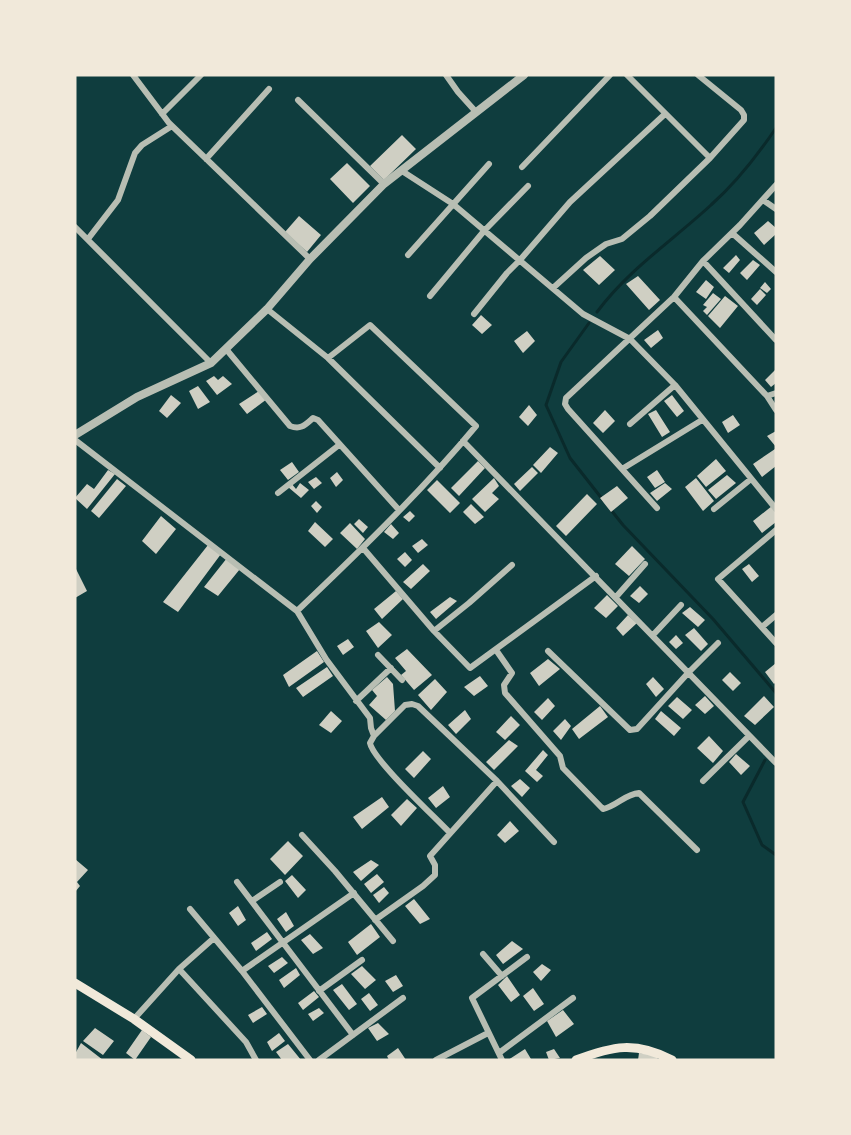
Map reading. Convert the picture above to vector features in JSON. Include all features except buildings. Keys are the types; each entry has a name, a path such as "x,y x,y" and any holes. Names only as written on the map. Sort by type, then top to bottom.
{"main road":[{"path":"75,983 134,1019 191,1060"},
{"path":"576,1060 612,1048 627,1046 644,1048 672,1060"}],"street":[{"path":"133,75 170,124 310,259"},
{"path":"162,114 201,75"},
{"path":"446,75 476,112"},
{"path":"75,435 136,398 211,363 267,309 310,259 384,184 524,75"},
{"path":"522,166 610,75"},
{"path":"627,75 710,158"},
{"path":"554,288 586,258 637,227 710,158 740,125 744,116 730,100 698,75"},
{"path":"206,159 269,89"},
{"path":"298,100 384,184"},
{"path":"474,314 570,202 665,114"},
{"path":"88,238 118,200 135,153 170,124"},
{"path":"408,255 489,164"},
{"path":"402,171 453,204 583,314 630,339 675,385 776,509"},
{"path":"657,508 565,404 566,398 674,297 703,261 776,185"},
{"path":"430,296 484,231 528,186"},
{"path":"763,200 776,209"},
{"path":"75,227 211,363"},
{"path":"732,233 776,272"},
{"path":"703,261 775,337"},
{"path":"674,297 767,396 776,410"},
{"path":"267,309 328,358 440,468"},
{"path":"297,611 363,548 440,468 476,426 370,325 328,358"},
{"path":"226,349 290,426 297,429 313,418 318,420 399,510"},
{"path":"630,424 675,385"},
{"path":"767,396 776,393"},
{"path":"622,469 702,420"},
{"path":"75,440 297,611 326,660 370,718 374,736"},
{"path":"463,441 776,763"},
{"path":"278,493 339,445"},
{"path":"714,509 751,479"},
{"path":"776,530 718,579 776,643"},
{"path":"363,548 470,668 596,576"},
{"path":"616,597 645,564"},
{"path":"434,630 512,565"},
{"path":"653,634 681,605"},
{"path":"762,627 776,615"},
{"path":"548,651 630,730 637,729 688,672 718,643"},
{"path":"496,650 512,673 504,685 505,693 560,756 563,768 603,808 612,806 630,794 639,793 697,850"},
{"path":"378,655 402,680"},
{"path":"356,701 391,668"},
{"path":"450,833 375,754 370,743 374,736 405,705 418,706 497,781 554,842"},
{"path":"703,781 749,736"},
{"path":"375,921 435,875 435,865 430,856 497,781"},
{"path":"302,835 393,941"},
{"path":"237,882 353,1035"},
{"path":"252,901 280,882"},
{"path":"242,971 354,893"},
{"path":"190,909 242,971 310,1060"},
{"path":"134,1019 180,969 214,938"},
{"path":"483,954 502,976"},
{"path":"502,1060 472,998 527,957"},
{"path":"319,991 362,960"},
{"path":"180,969 246,1042 256,1060"},
{"path":"319,1060 404,998"},
{"path":"499,1053 573,998"},
{"path":"436,1060 488,1033"}],"waterway":[{"path":"597,312 623,282 729,188 776,128"},
{"path":"589,323 561,362 546,405 570,458 603,500"},
{"path":"611,510 713,619 776,693"},
{"path":"765,760 743,802 762,845 776,855"}]}
